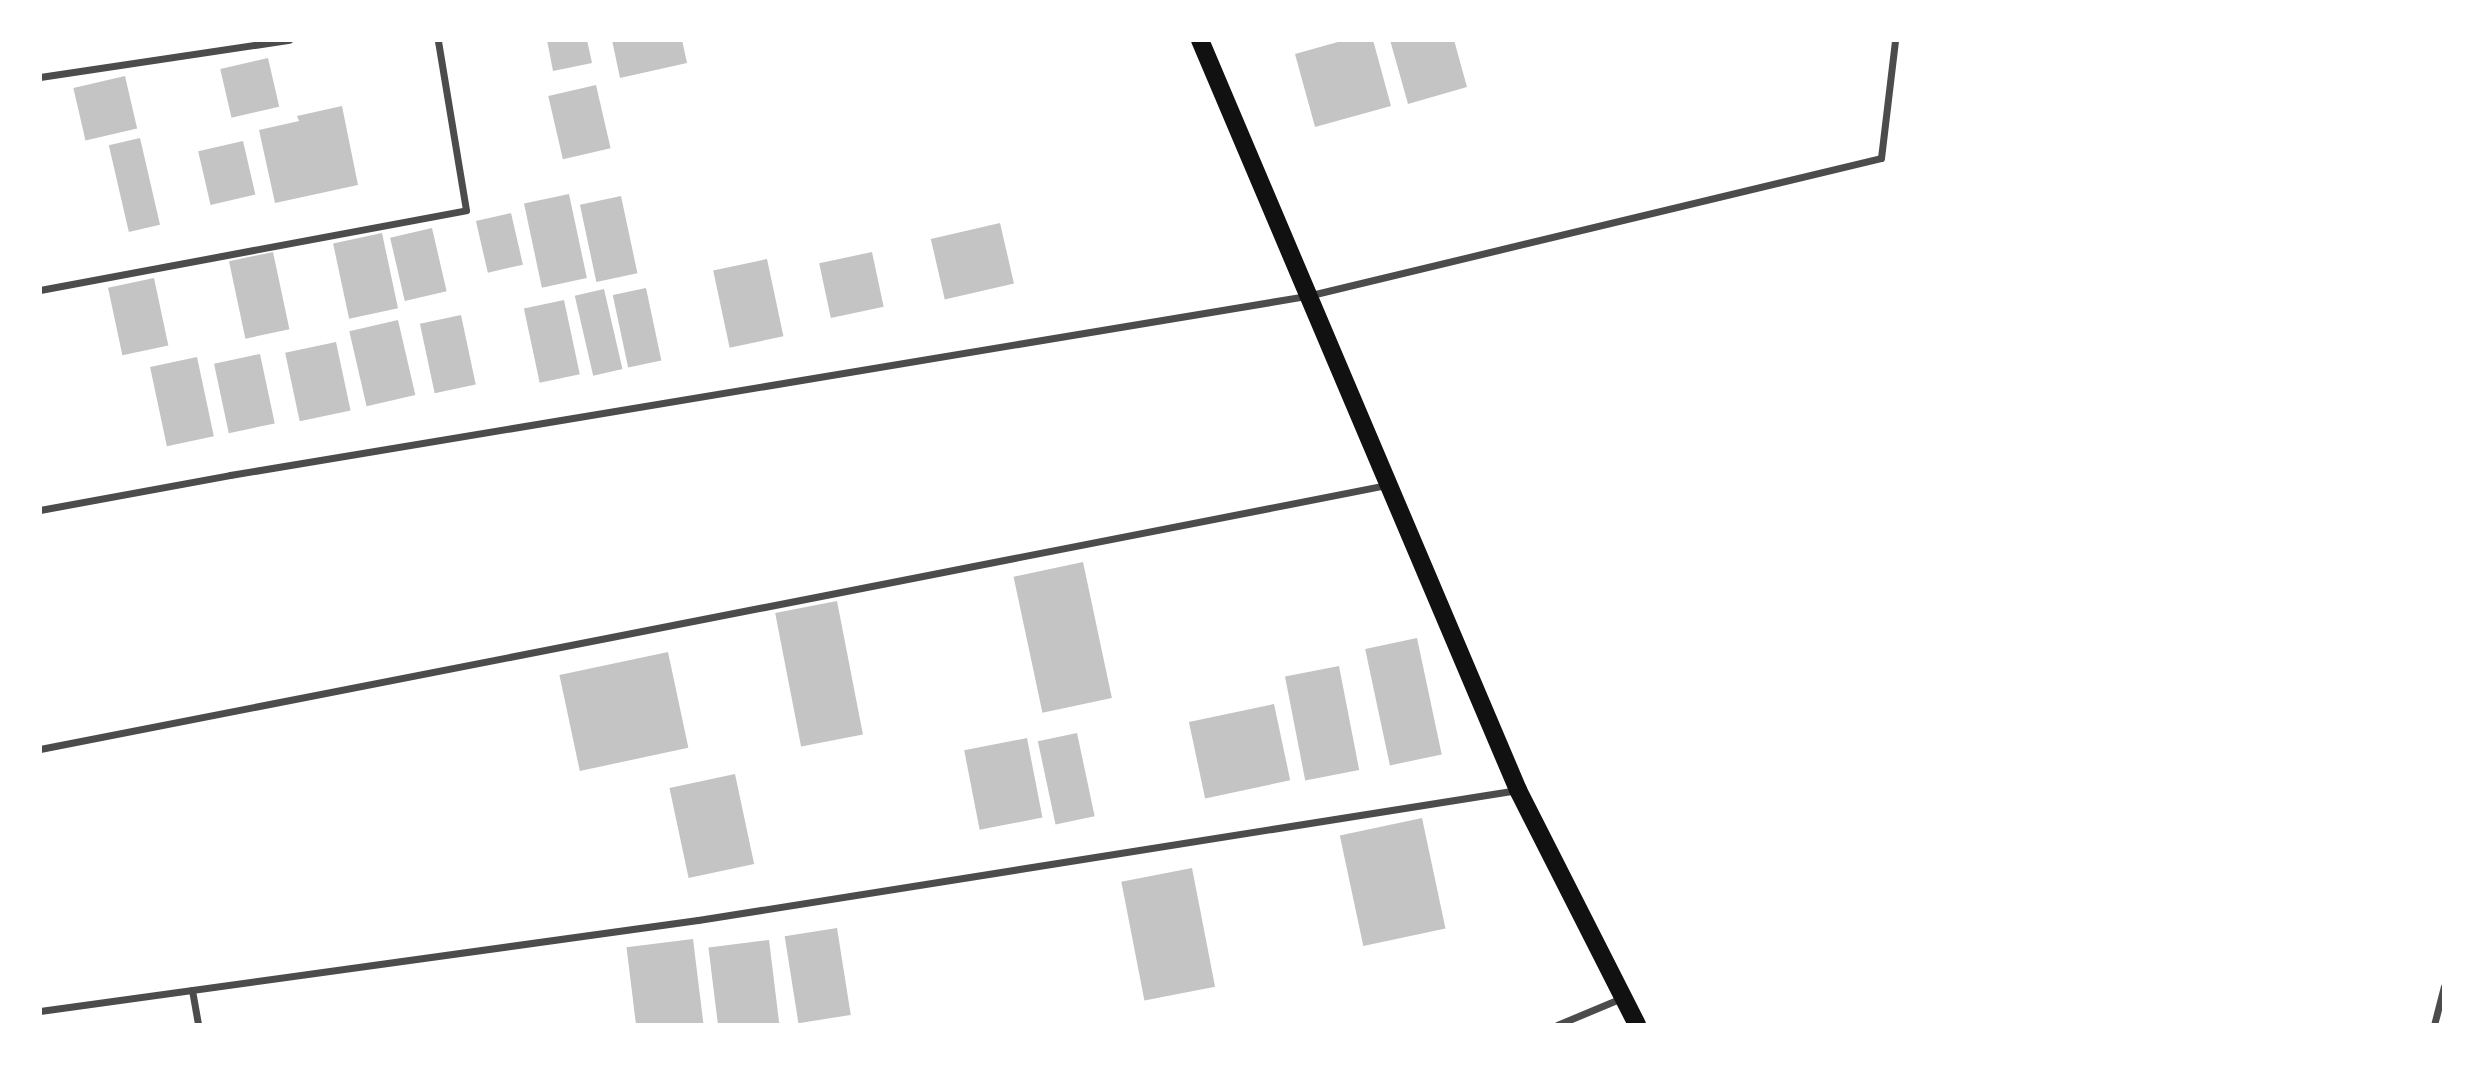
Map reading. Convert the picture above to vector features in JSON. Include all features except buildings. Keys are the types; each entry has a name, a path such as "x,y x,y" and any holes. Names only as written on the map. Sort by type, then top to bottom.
{"main road":[{"path":"1199,40 1518,790 1637,1025"}],"street":[{"path":"40,77 289,40"},
{"path":"40,290 466,210 438,40"},
{"path":"40,510 258,471 1307,296 1881,158 1895,40"},
{"path":"40,749 1388,484"},
{"path":"40,1011 698,920 1518,790"},
{"path":"2434,1025 2444,986"},
{"path":"192,990 198,1025"},
{"path":"1557,1025 1623,997"}]}
